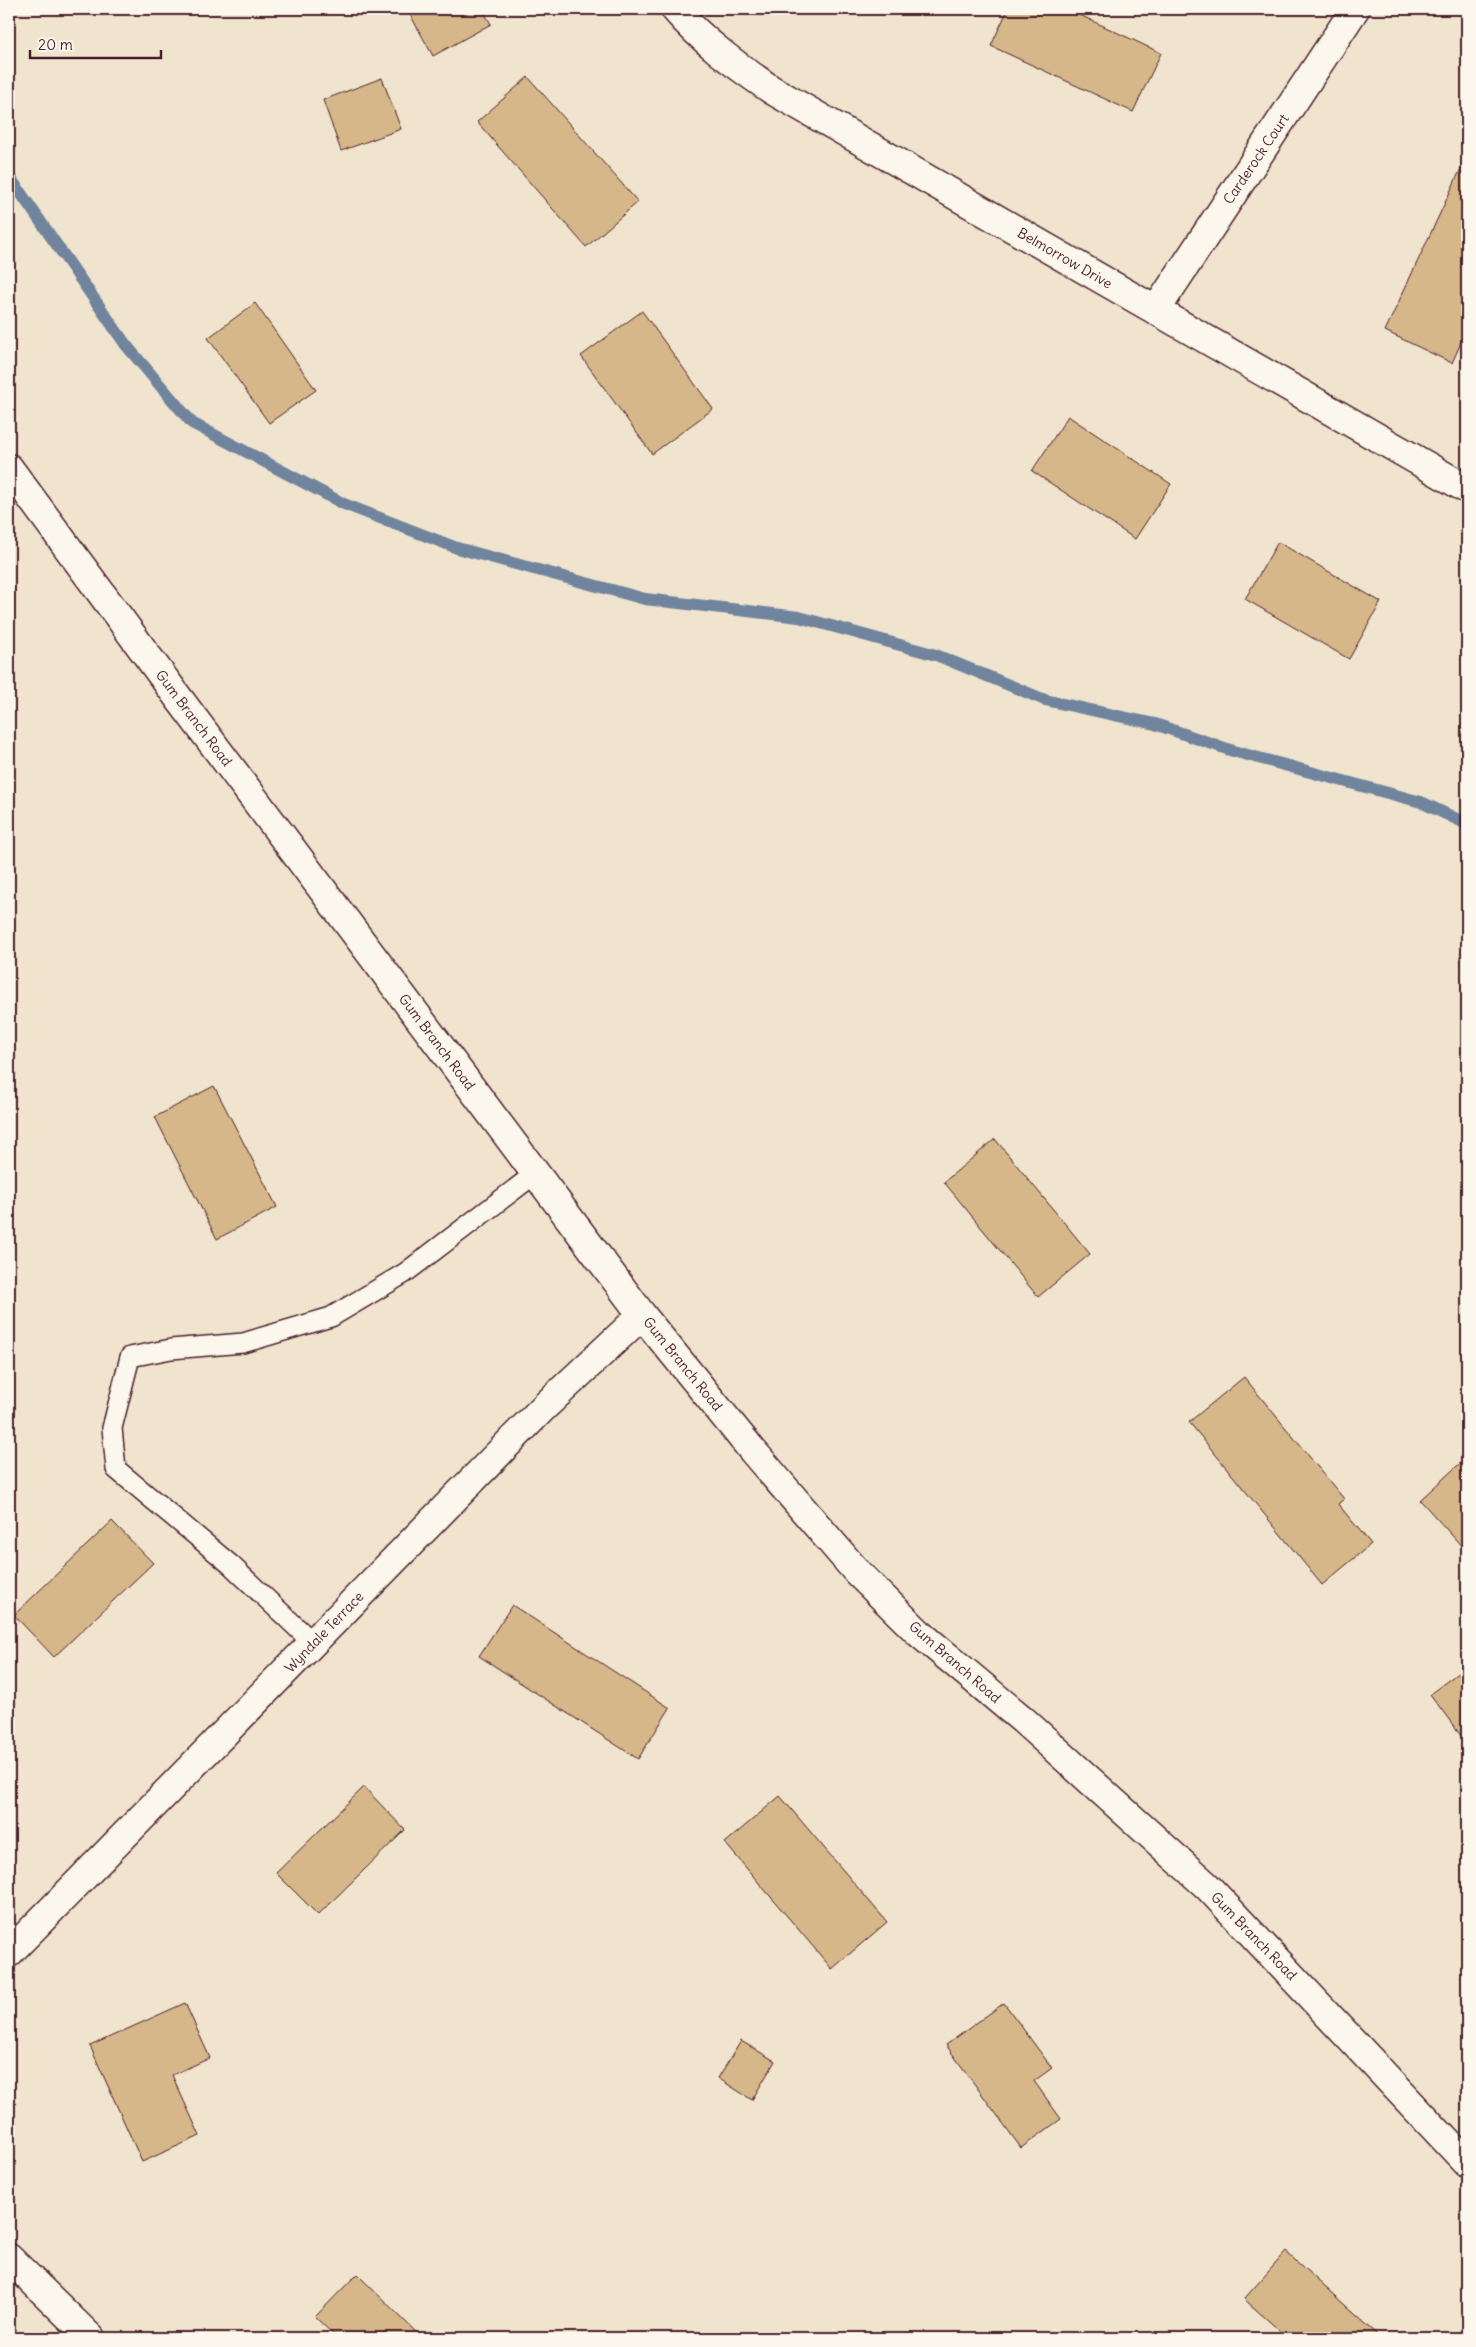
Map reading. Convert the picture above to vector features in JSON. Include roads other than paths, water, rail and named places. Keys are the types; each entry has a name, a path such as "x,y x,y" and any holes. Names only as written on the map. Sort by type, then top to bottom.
{"street":[{"name":"Belmorrow Drive","path":"675,9 687,23 731,62 772,90 1467,489"},
{"name":"Carderock Court","path":"1156,310 1355,9"},
{"name":"Gum Branch Road","path":"9,468 177,696 642,1315 752,1450 857,1572 920,1633 1023,1720 1207,1886 1467,2162"},
{"name":"Wyndale Terrace","path":"9,1953 544,1407 642,1315"},
{"path":"9,2258 91,2338"}],"lane":[{"path":"313,1643 231,1565 116,1469 112,1428 130,1357 170,1350 243,1343 331,1317 406,1274 536,1173"}],"waterway":[{"path":"9,176 126,345 192,423 344,504 457,548 645,599 799,617 936,655 1045,700 1155,724 1233,751 1421,802 1467,824"}]}
